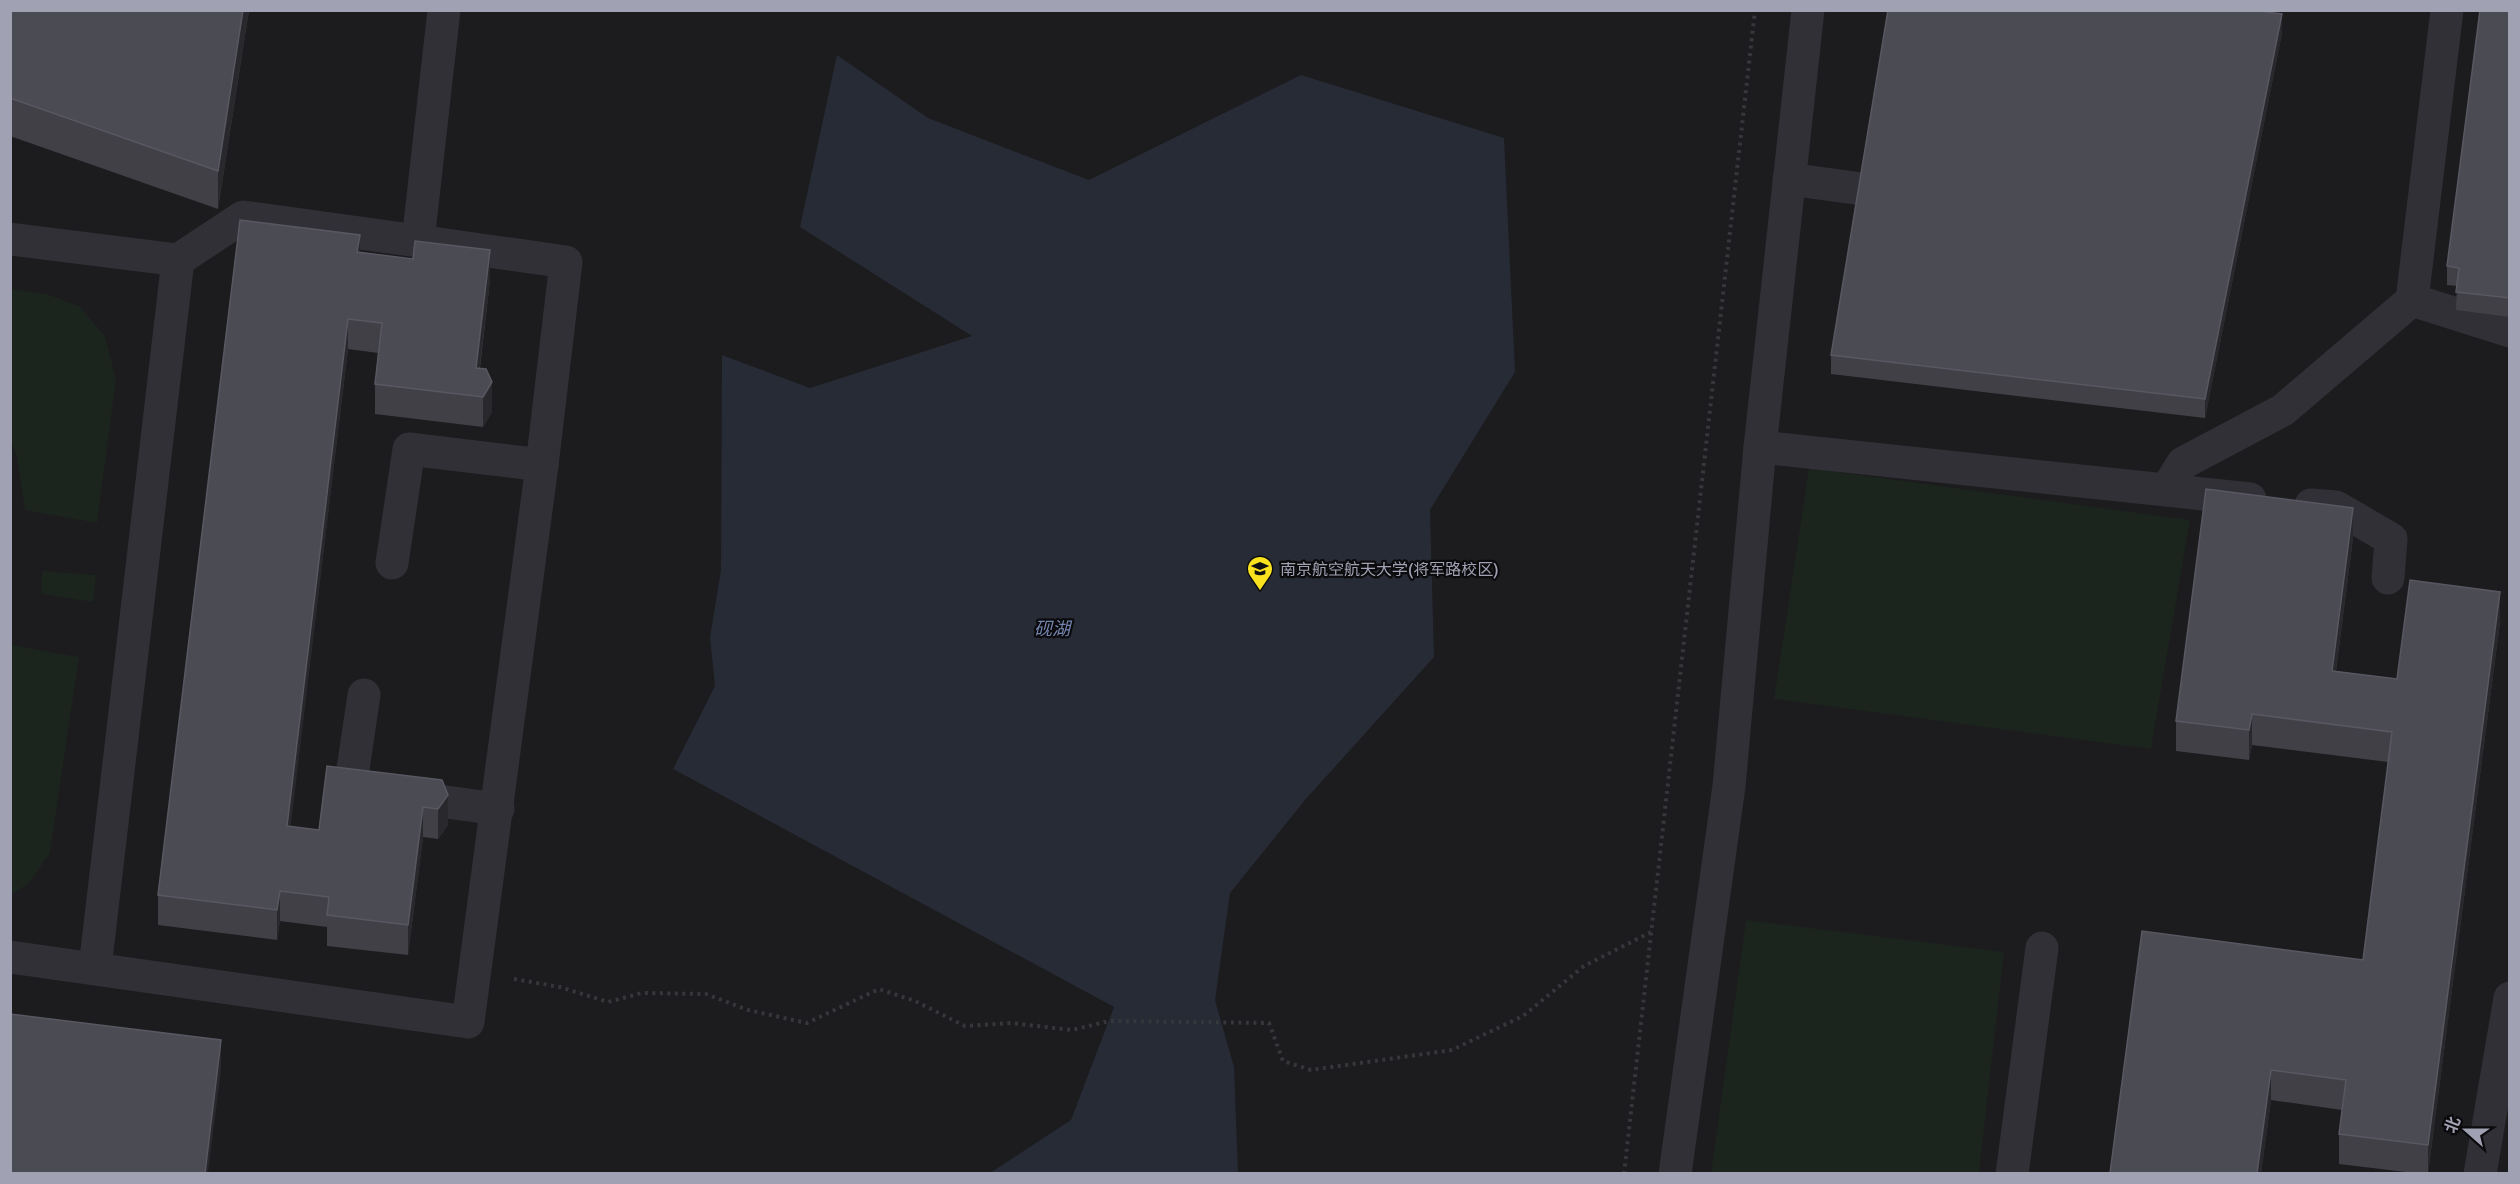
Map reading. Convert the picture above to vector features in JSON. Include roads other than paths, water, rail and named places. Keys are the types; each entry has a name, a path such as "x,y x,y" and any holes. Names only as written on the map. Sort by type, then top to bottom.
{"lane":[{"path":"418,241 444,10"},
{"path":"1676,1173 1729,786 1760,447 1808,10"},
{"path":"2166,490 2183,463 2283,410 2412,300 2447,10"},
{"path":"1789,179 1862,189"},
{"path":"10,238 178,260 243,217 566,262 498,809 468,1022 10,957"},
{"path":"95,968 178,260"},
{"path":"2412,300 2510,331"},
{"path":"1760,447 2336,507 2391,539 2388,578"},
{"path":"392,563 409,449 542,465"},
{"path":"364,695 350,789 498,809"},
{"path":"2012,1173 2042,948"},
{"path":"2480,1173 2510,998"}],"water":[{"name":"砚湖","path":"837,55 928,118 1089,180 1301,75 1504,138 1515,372 1430,510 1434,657 1305,800 1230,893 1215,1000 1234,1067 1238,1173 990,1173 1071,1120 1114,1007 673,769 715,686 710,637 721,570 722,355 810,388 972,336 800,227"}],"place":[{"name":"南京航空航天大学(将军路校区)","path":"1260,592"}]}
